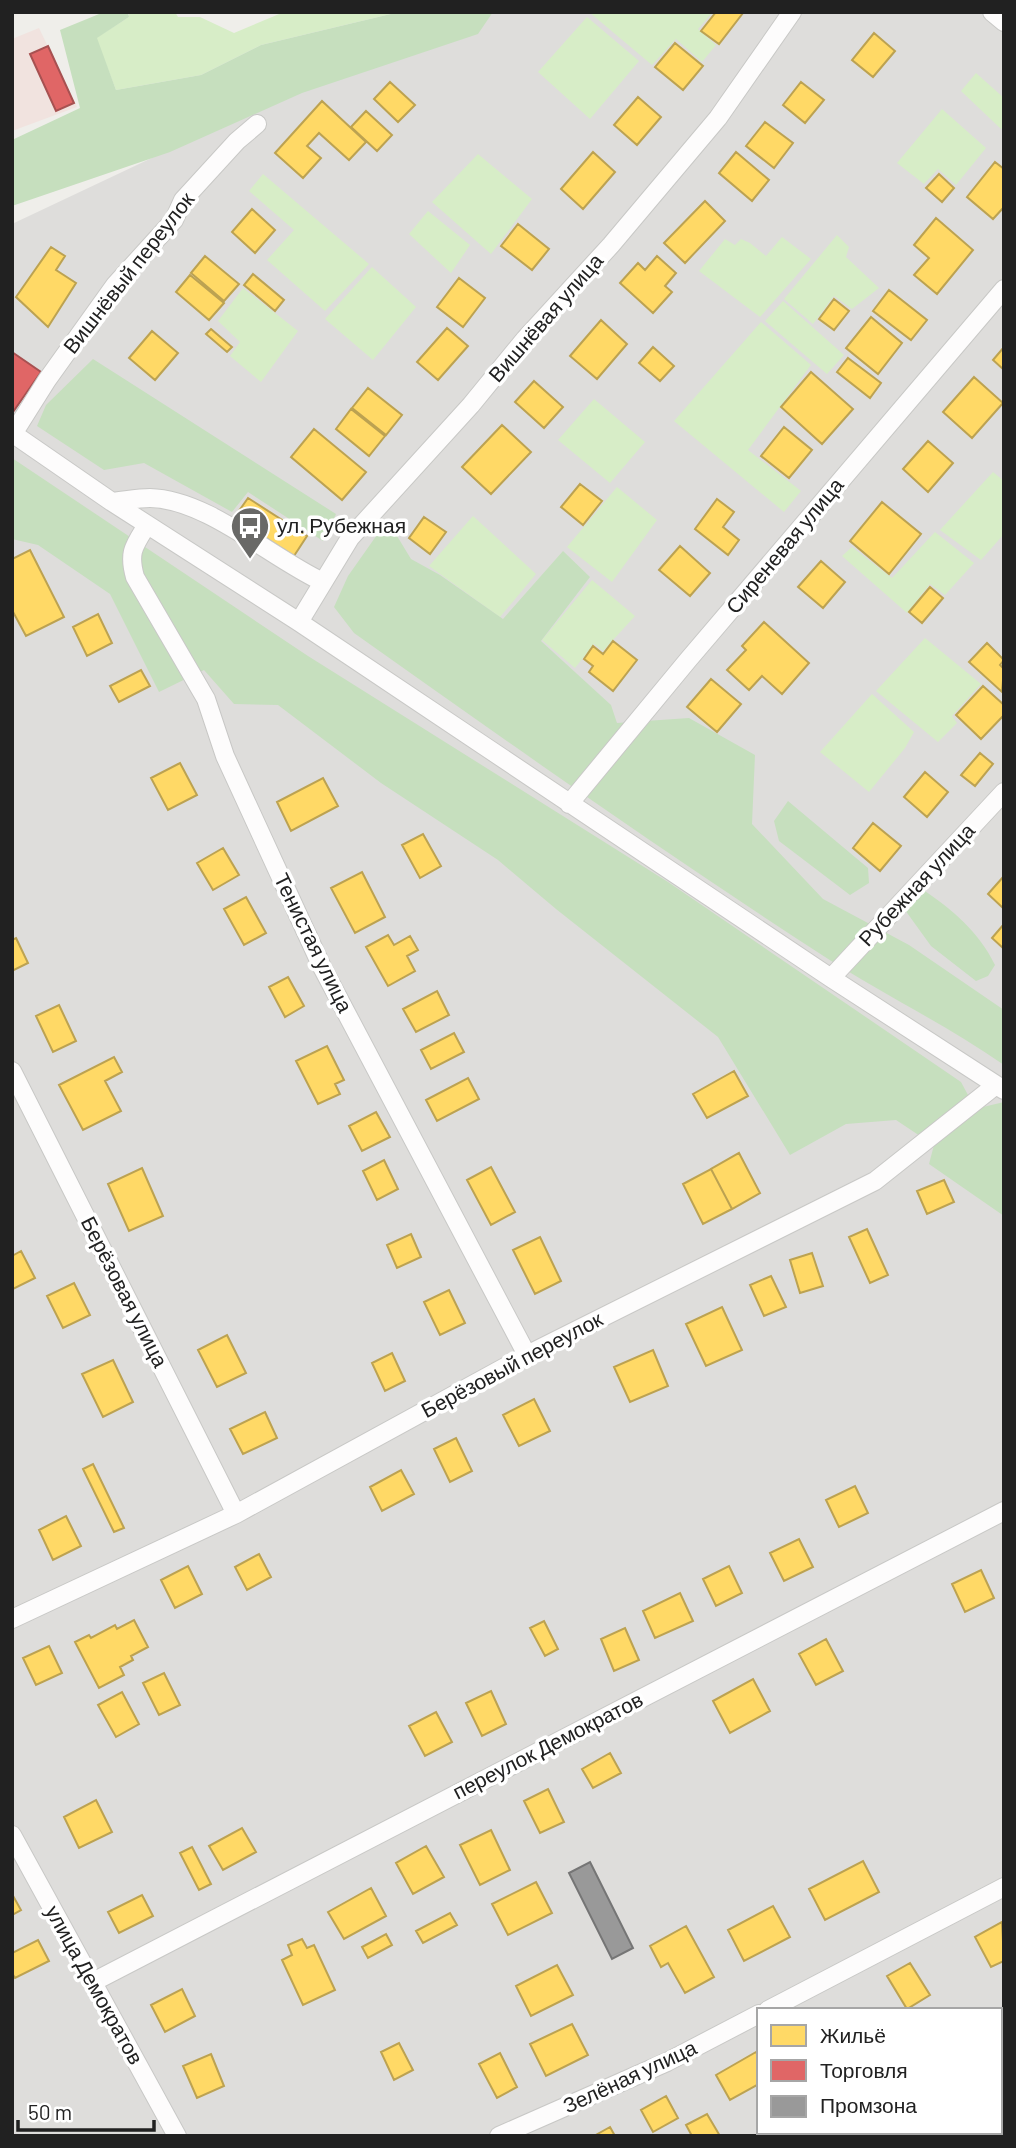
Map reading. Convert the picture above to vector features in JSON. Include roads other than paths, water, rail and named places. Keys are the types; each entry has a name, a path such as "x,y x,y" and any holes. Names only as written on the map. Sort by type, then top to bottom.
{"street":[{"name":"Вишнёвая улица","path":"299,622 350,538 471,405 525,339 611,245 718,118 792,12"},
{"path":"992,12 1004,22"},
{"name":"Вишнёвый переулок","path":"13,433 115,285 174,220 183,200 237,141 257,124"},
{"name":"Сиреневая улица","path":"569,804 1004,289"},
{"path":"13,433 112,502 299,622 831,978 1000,1087"},
{"path":"112,502 151,498 177,503 208,515 302,573 323,582"},
{"name":"Тенистая улица","path":"147,525 132,550 131,562 135,577 206,699 225,756 322,967 527,1355"},
{"name":"Рубежная улица","path":"831,978 1004,792"},
{"name":"Берёзовая улица","path":"12,1071 236,1514"},
{"name":"Берёзовый переулок","path":"12,1619 236,1514 527,1355 875,1181 1000,1087"},
{"name":"переулок Демократов","path":"93,1982 1004,1511"},
{"name":"улица Демократов","path":"12,1835 177,2136"},
{"path":"772,2008 1004,1887"},
{"name":"Зелёная улица","path":"499,2136 667,2062 757,2015"}],"place":[{"name":"ул. Рубежная","path":"250,560"}]}
